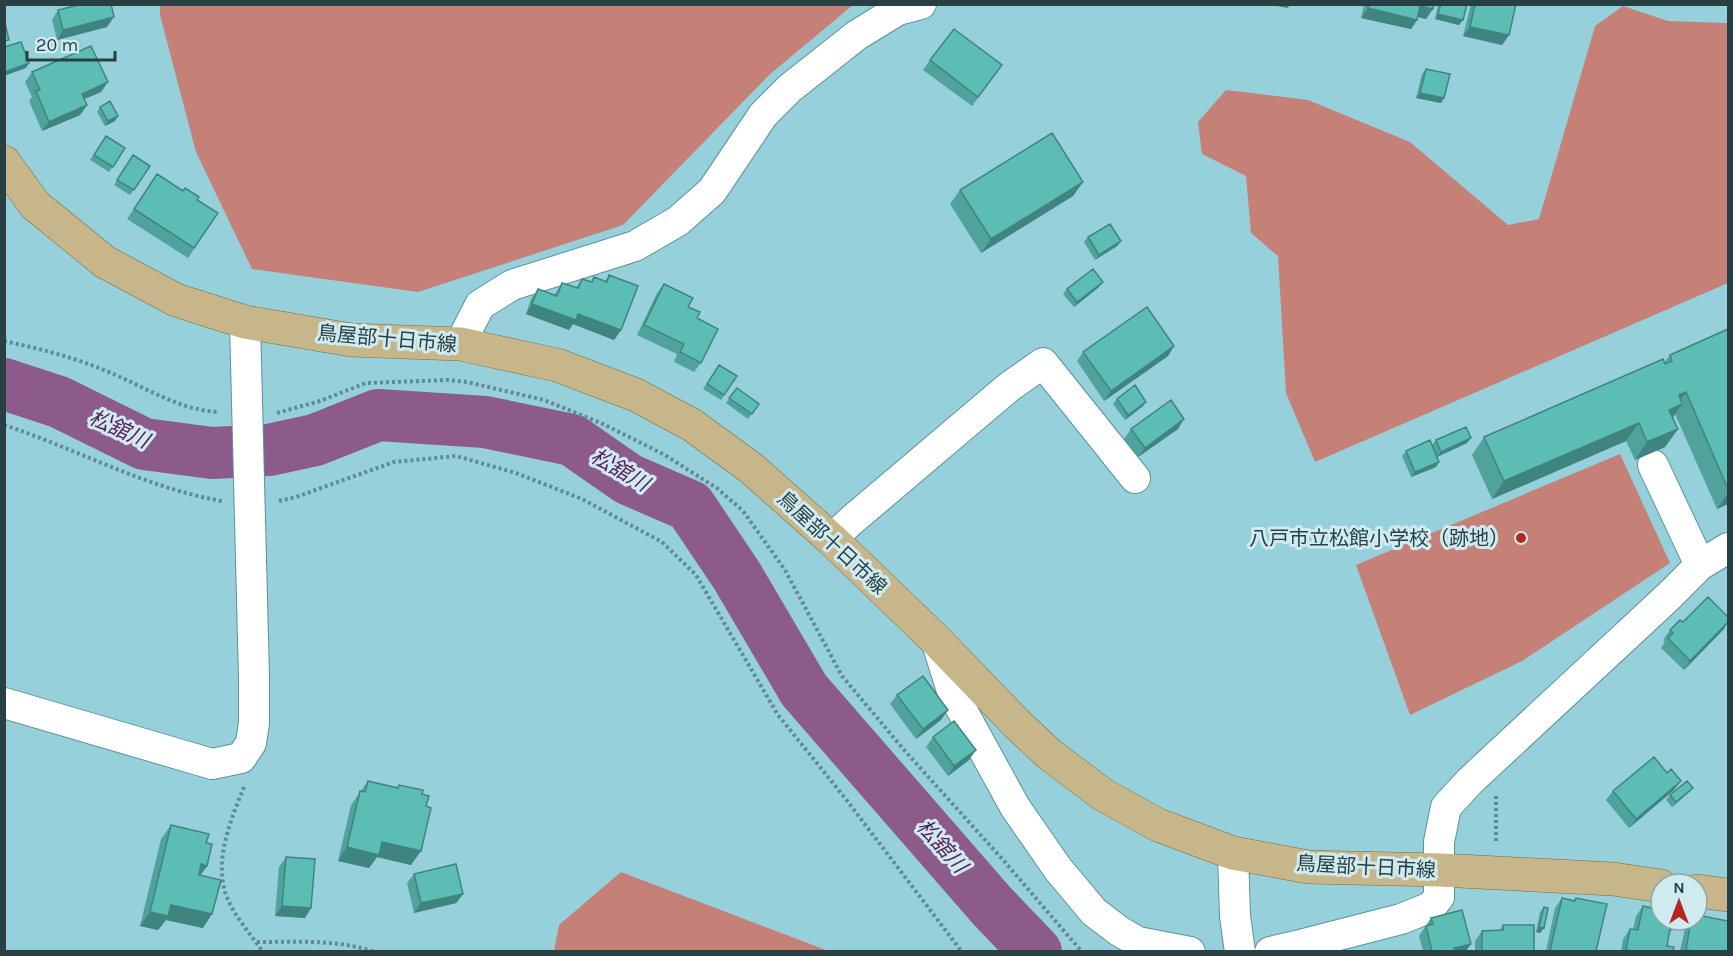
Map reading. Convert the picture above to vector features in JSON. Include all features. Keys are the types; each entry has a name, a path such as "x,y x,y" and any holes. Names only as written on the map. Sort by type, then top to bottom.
{"main road":[{"name":"鳥屋部十日市線","path":"4,162 35,205 105,262 176,300 245,322 351,340 460,344 557,365 636,395 692,425 752,468 831,539 936,640 1049,754 1102,794 1158,825 1233,853 1308,867 1440,870 1613,879 1649,884"},
{"path":"1709,893 1728,895"}],"street":[{"path":"460,344 480,305 512,285 635,246 678,221 712,191 763,115 790,88 857,35 898,10 921,4"},
{"path":"4,703 212,764 241,758 251,743 254,723 245,322"},
{"path":"831,539 1009,387 1043,363 1135,478"},
{"path":"1653,465 1700,565"},
{"path":"1270,951 1401,919 1431,907 1439,897 1439,842 1446,807 1470,781 1700,565 1728,548"},
{"path":"936,640 953,694 1015,807 1058,869 1094,912 1119,931 1138,942 1190,951"},
{"path":"1233,853 1235,916 1240,951"}],"path":[{"path":"4,341 47,350 110,372 159,397 202,411 248,418 287,411 366,383 448,380 467,382 544,400 603,424 664,454 718,489 743,512 785,570 842,676 905,751 1082,951"},
{"path":"4,425 45,439 123,472 206,499 249,500 296,497 394,462 456,456 516,473 582,499 662,542 696,575 778,716 845,798 962,951"},
{"path":"241,758 246,767 246,779 223,848 222,874 225,892 235,912 263,951"},
{"path":"1488,764 1496,782 1496,845"},
{"path":"256,942 323,942 375,951"}],"shaded area":[{"path":"160,4 853,5 769,75 623,225 418,292 252,269 196,152 160,15"},
{"path":"1623,6 1668,21 1728,23 1728,283 1315,462 1286,393 1278,256 1251,233 1246,176 1202,154 1198,122 1226,90 1308,100 1410,142 1508,225 1539,219 1595,26"},
{"path":"1620,454 1670,563 1522,661 1410,715 1356,565"},
{"path":"621,872 828,951 554,951 559,925"}],"building":[{"path":"82,4 111,4 114,17 63,30 58,10"},
{"path":"1369,4 1434,4 1433,9 1420,6 1417,20 1368,8"},
{"path":"1441,4 1467,4 1463,20 1438,14"},
{"path":"1475,4 1516,4 1509,35 1470,27"},
{"path":"4,19 9,40 4,41"},
{"path":"954,29 1002,65 978,97 930,60"},
{"path":"21,42 29,63 5,72 4,47"},
{"path":"91,46 108,82 82,94 87,105 49,122 36,91 40,90 32,72"},
{"path":"1426,69 1450,74 1444,98 1420,93"},
{"path":"110,101 118,116 108,121 100,107"},
{"path":"1052,133 1083,182 991,239 960,190"},
{"path":"106,136 125,148 113,167 94,155"},
{"path":"133,155 150,166 134,190 117,180"},
{"path":"157,174 183,191 185,188 199,197 197,200 218,213 194,248 134,209"},
{"path":"1110,224 1121,241 1099,255 1088,237"},
{"path":"1093,269 1103,282 1077,302 1067,289"},
{"path":"609,275 638,286 621,330 578,314 576,320 532,304 538,289 557,296 562,283 578,288 582,279 592,282 594,277 607,282"},
{"path":"664,284 693,298 688,307 700,312 697,318 718,329 701,363 680,352 684,344 644,325"},
{"path":"1147,307 1174,346 1111,391 1083,352"},
{"path":"1728,329 1728,489 1686,392 1679,395 1682,404 1669,410 1678,429 1647,442 1639,423 1504,481 1484,437 1663,359 1665,364 1672,361 1670,355"},
{"path":"719,365 737,376 724,395 707,384"},
{"path":"1135,385 1146,402 1128,415 1117,399"},
{"path":"737,388 759,404 752,414 729,398"},
{"path":"1171,400 1184,419 1145,448 1131,429"},
{"path":"1466,427 1471,438 1441,452 1436,440"},
{"path":"1430,440 1439,462 1415,472 1406,451"},
{"path":"1708,597 1728,617 1728,622 1690,661 1668,638 1673,633 1670,630 1680,620 1683,622"},
{"path":"923,676 948,710 923,729 897,695"},
{"path":"954,721 976,750 954,766 933,737"},
{"path":"1654,757 1667,773 1671,769 1681,781 1636,819 1613,791"},
{"path":"368,781 398,788 399,785 423,790 422,794 429,796 426,806 431,808 421,851 382,842 379,855 347,847 360,791 365,792"},
{"path":"1687,781 1693,788 1676,802 1670,795"},
{"path":"171,825 209,834 206,843 212,844 207,866 201,864 199,875 221,880 212,914 171,905 168,916 150,912"},
{"path":"286,857 315,859 311,908 282,906"},
{"path":"456,864 463,894 421,903 414,874"},
{"path":"1562,898 1575,901 1576,898 1607,904 1596,951 1550,951"},
{"path":"1643,906 1649,907 1649,932 1669,932 1667,946 1674,947 1673,951 1626,950 1630,929 1638,930"},
{"path":"1544,907 1548,908 1544,928 1539,927"},
{"path":"1462,910 1471,944 1454,948 1455,951 1432,951 1426,926 1433,924 1431,918"},
{"path":"1709,917 1728,921 1728,951 1686,950 1689,932 1709,932"},
{"path":"1503,925 1534,925 1534,951 1482,951 1482,931 1503,930"}],"waterway":[{"name":"松舘川","path":"4,384 59,402 144,444 212,453 269,450 315,440 378,415 485,422 572,440 628,479 690,506 737,576 804,690 992,906 1036,952"}],"place":[{"name":"八戸市立松館小学校（跡地）","path":"1521,538"}]}
